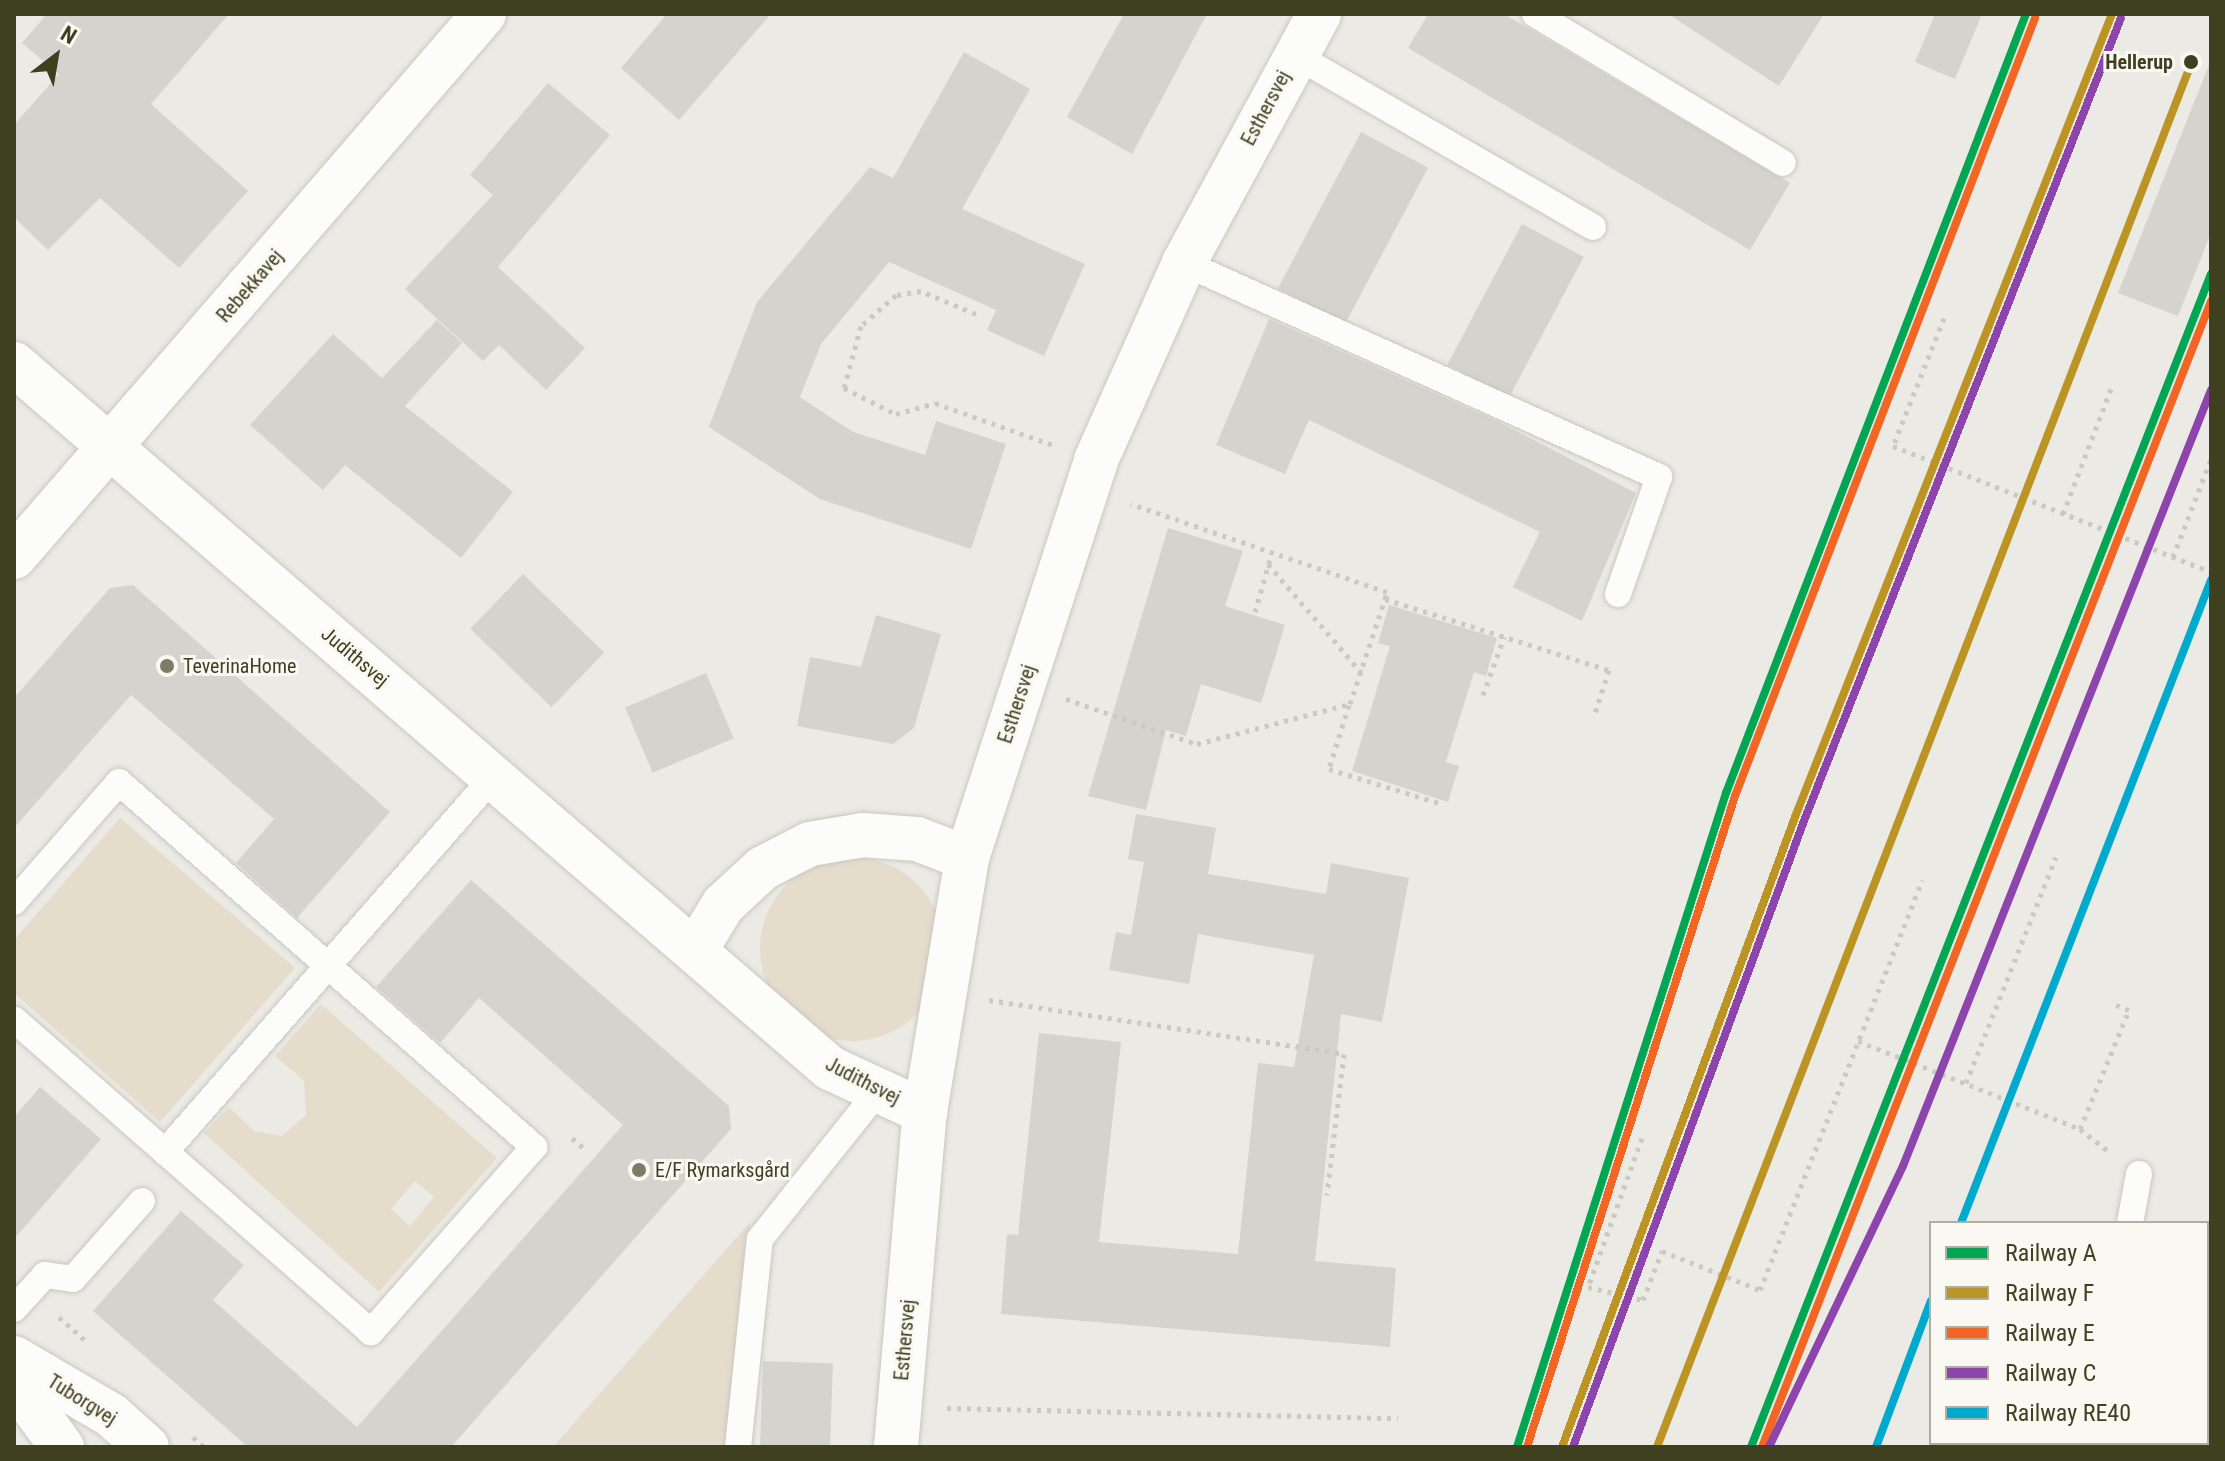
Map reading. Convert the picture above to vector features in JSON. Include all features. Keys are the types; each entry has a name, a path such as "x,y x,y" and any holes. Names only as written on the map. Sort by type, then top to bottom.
{"street":[{"name":"Rebekkavej","path":"14,557 484,14"},
{"name":"Esthersvej","path":"896,1447 925,1112 967,858 1091,474 1184,263 1319,14"},
{"name":"Judithsvej","path":"14,364 109,449 495,775 830,1068 925,1112"},
{"path":"695,951 723,905 763,868 810,844 863,835 917,839 967,858"},
{"name":"Tuborgvej","path":"14,1358 111,1415 147,1447"},
{"name":"Tuborgvej","path":"14,1381 62,1447"}],"lane":[{"path":"1535,14 1783,163"},
{"path":"1295,55 1593,227"},
{"path":"1184,263 1659,477 1618,594"},
{"path":"165,1152 495,775"},
{"path":"14,902 119,782 534,1147 371,1332 14,1020"},
{"path":"738,1447 760,1239 879,1090"},
{"path":"2130,1221 2139,1174"},
{"path":"14,1309 45,1275 73,1279 142,1201"}],"path":[{"path":"976,314 921,291 896,295 861,326 844,388 896,414 935,403 1271,556 1387,592 1329,769 1442,804"},
{"path":"1944,318 1893,446 2211,572"},
{"path":"2063,514 2113,384"},
{"path":"2173,557 2211,459"},
{"path":"1255,612 1271,556"},
{"path":"1268,564 1361,672"},
{"path":"1385,599 1609,670 1594,716"},
{"path":"1483,695 1504,637"},
{"path":"1024,683 1197,744 1350,704"},
{"path":"1966,1083 2056,857"},
{"path":"1642,1138 1588,1287 1643,1300 1662,1251 1760,1290 1922,880"},
{"path":"945,994 1344,1054 1327,1195"},
{"path":"2080,1129 2129,1010 2116,1005"},
{"path":"1858,1041 2080,1129 2139,1174"},
{"path":"569,1136 586,1150"},
{"path":"973,1409 1398,1418"}],"shaded area":[{"path":"120,818 295,968 160,1122 14,993 14,940"},
{"path":"852,857 887,864 917,884 937,914 944,949 937,984 917,1014 887,1034 852,1041 817,1034 787,1014 767,984 760,949 767,914 787,884 817,864"},
{"path":"321,1004 497,1158 379,1292 204,1133 229,1107 254,1131 282,1136 306,1115 304,1081 275,1056","holes":["415,1181 434,1197 410,1226 391,1209"]},
{"path":"751,1221 728,1447 553,1447"}],"building":[{"path":"47,14 229,14 151,104 248,191 179,268 100,198 48,250 14,217 14,125 59,74 22,43"},
{"path":"667,14 771,14 679,120 621,68"},
{"path":"1124,14 1207,14 1132,154 1067,117"},
{"path":"1428,14 1504,14 1790,183 1750,250 1408,48"},
{"path":"1668,14 1824,14 1779,86"},
{"path":"1935,14 1982,14 1955,79 1915,62"},
{"path":"964,52 1030,89 962,209 1085,264 1044,356 987,330 996,310 889,262 821,344 800,397 853,432 925,455 936,421 1006,444 971,549 820,499 709,427 757,302 870,167 893,178"},
{"path":"2209,65 2211,233 2178,316 2118,293"},
{"path":"548,83 610,135 498,267 585,348 546,390 499,345 483,361 405,289 493,195 470,175"},
{"path":"1361,132 1428,168 1345,324 1278,288"},
{"path":"1522,224 1584,257 1509,397 1447,364"},
{"path":"1269,319 1499,422 1636,493 1582,621 1513,587 1540,532 1309,420 1285,474 1216,445"},
{"path":"437,320 462,343 405,406 513,492 461,558 345,465 323,490 250,425 333,334 382,378"},
{"path":"1168,528 1243,551 1225,606 1285,625 1261,703 1201,684 1186,736 1166,730 1146,810 1088,796"},
{"path":"523,574 604,652 551,707 470,629"},
{"path":"133,585 390,812 297,918 236,863 274,819 131,695 14,828 14,698 110,588"},
{"path":"1389,605 1497,638 1486,676 1474,672 1446,762 1459,766 1448,802 1352,771 1390,646 1378,643"},
{"path":"876,615 941,634 914,728 893,744 797,726 810,657 861,667"},
{"path":"706,673 734,738 653,773 625,707"},
{"path":"1136,814 1216,828 1208,874 1326,894 1331,863 1409,878 1382,1022 1341,1014 1315,1261 1396,1268 1390,1347 1001,1314 1007,1234 1018,1235 1039,1033 1121,1042 1099,1242 1238,1254 1258,1063 1294,1067 1314,955 1198,934 1189,984 1109,970 1116,932 1131,935 1144,862 1128,859"},
{"name":"E/F Rymarksgård","path":"471,880 729,1106 731,1129 451,1447 248,1447 93,1311 181,1211 244,1265 213,1300 357,1427 623,1125 479,998 440,1043 376,987"},
{"path":"40,1087 101,1139 14,1239 14,1117"},
{"path":"763,1361 833,1363 830,1447 760,1447"}],"rail line":[{"name":"A","path":"1517,1447 1726,793 2026,14"},
{"name":"F","path":"1562,1447 1795,817 2112,14"},
{"name":"E","path":"1527,1447 1735,796 2035,18"},
{"name":"C","path":"1573,1447 1804,821 2121,18"},
{"name":"F","path":"1657,1447 2192,61"},
{"name":"A","path":"1751,1447 2211,274"},
{"name":"E","path":"1762,1447 2211,301"},
{"name":"C","path":"1769,1447 1903,1166 2211,390"},
{"name":"RE40","path":"1962,1221 2211,580"},
{"name":"RE40","path":"1876,1447 1929,1306"}],"place":[{"name":"Hellerup","path":"2191,62"},
{"name":"TeverinaHome","path":"167,666"},
{"name":"E/F Rymarksgård","path":"639,1170"}]}
